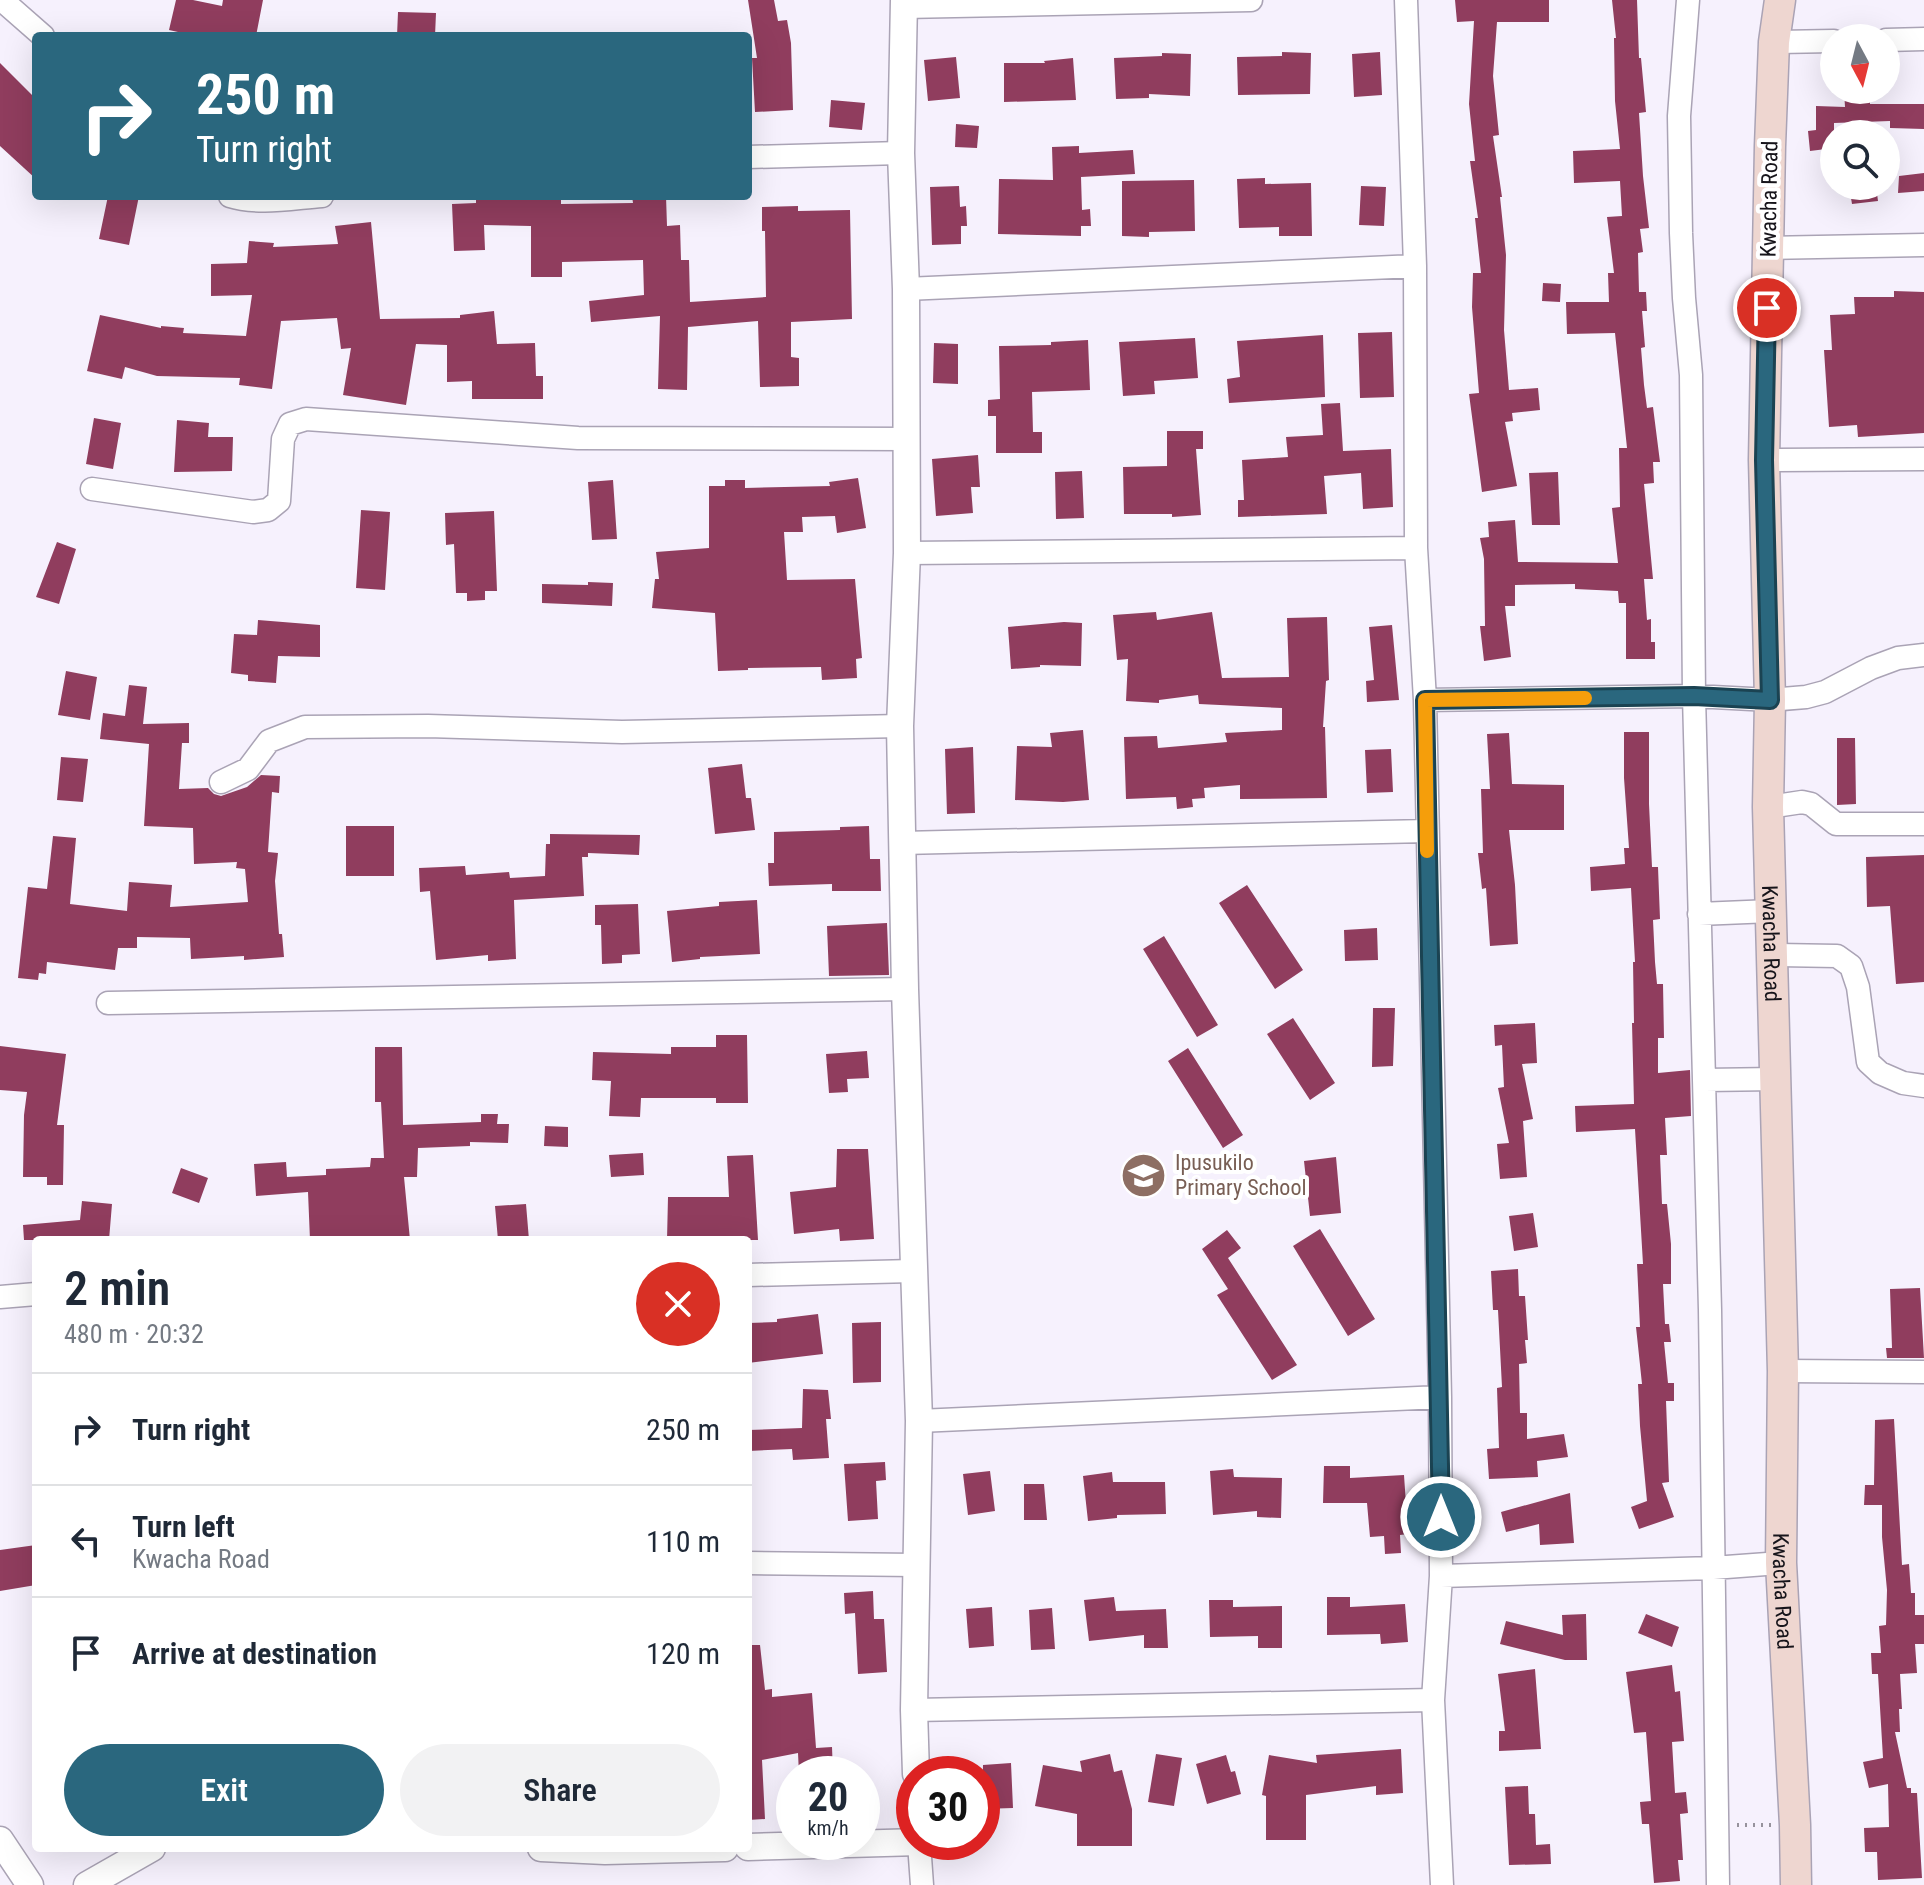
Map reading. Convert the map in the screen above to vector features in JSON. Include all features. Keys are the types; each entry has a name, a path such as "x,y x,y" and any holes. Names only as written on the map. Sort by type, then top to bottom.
{"main road":[{"name":"Kwacha Road","path":"1780,0 1774,42 1764,460 1770,700 1768,807 1783,1371 1781,1563 1796,1885"}],"street":[{"path":"2,0 38,32"},
{"path":"915,1756 919,1421 900,726 907,553 906,289 901,153 904,4 1251,0"},
{"path":"1406,0 1415,266 1416,548 1425,700 1440,1397 1441,1576 1433,1700 1442,1885"},
{"path":"1688,0 1679,116 1684,298 1691,375 1694,696 1705,1080 1718,1885"},
{"path":"1900,40 1924,39"},
{"path":"1774,42 1820,41"},
{"path":"752,157 901,153"},
{"path":"1768,248 1924,245"},
{"path":"906,289 1415,266"},
{"path":"92,489 253,512 268,510 279,501 283,439 290,424 306,419 578,438 907,439"},
{"path":"1764,460 1924,459"},
{"path":"907,553 1416,548"},
{"path":"1425,700 1694,696 1770,700 1814,696 1871,668 1898,658 1924,655"},
{"path":"221,782 248,769 269,741 305,727 428,726 622,732 900,726"},
{"path":"1768,807 1802,802 1811,804 1836,824 1924,824"},
{"path":"902,843 1427,831"},
{"path":"1699,914 1771,911"},
{"path":"1772,955 1837,956 1851,966 1858,987 1868,1062 1891,1078 1924,1086"},
{"path":"108,1003 905,989"},
{"path":"1705,1080 1776,1079"},
{"path":"752,1275 913,1271"},
{"path":"0,1297 32,1294"},
{"path":"1783,1371 1924,1372"},
{"path":"919,1421 1440,1397"},
{"path":"752,1563 916,1565"},
{"path":"1441,1576 1781,1563"},
{"path":"914,1710 1433,1700"},
{"path":"0,1840 30,1885"},
{"path":"752,1847 896,1844"},
{"path":"87,1885 145,1852"},
{"path":"920,1860 922,1885"}],"path":[{"path":"1717,1825 1795,1825"}],"building":[{"path":"176,0 222,6 223,0 263,0 257,32 169,30"},
{"path":"748,0 774,0 778,21 787,20 791,43 793,110 755,112 752,58 757,58"},
{"path":"1455,0 1549,0 1549,22 1497,22 1493,76 1499,135 1493,136 1506,255 1504,330 1509,390 1538,388 1540,410 1512,413 1513,421 1505,422 1517,486 1482,492 1469,394 1479,393 1472,307 1473,273 1481,273 1470,161 1475,161 1469,104 1474,21 1457,22"},
{"path":"1612,0 1637,0 1639,58 1646,112 1639,113 1649,228 1640,229 1643,252 1638,253 1639,292 1646,292 1647,311 1642,311 1644,385 1647,408 1653,407 1660,462 1653,462 1654,483 1644,484 1653,579 1644,579 1647,620 1651,619 1655,659 1626,659 1626,603 1619,603 1618,591 1575,589 1575,584 1515,585 1515,606 1505,606 1511,657 1484,661 1480,626 1485,626 1484,559 1480,538 1489,537 1488,522 1515,520 1518,562 1618,563 1612,508 1620,507 1619,448 1627,448 1615,333 1567,334 1566,302 1609,302 1608,273 1614,273 1607,217 1622,216 1620,181 1574,183 1573,151 1620,149 1615,101 1616,38"},
{"path":"398,12 436,13 435,32 397,32"},
{"path":"1282,52 1311,53 1310,94 1238,95 1237,57 1282,56"},
{"path":"1380,52 1382,95 1354,97 1352,54"},
{"path":"1162,53 1191,54 1190,96 1149,94 1149,98 1116,99 1114,58 1162,56"},
{"path":"956,57 960,98 928,101 924,60"},
{"path":"1073,58 1076,100 1004,102 1004,63 1045,63"},
{"path":"0,63 32,95 32,175 0,146"},
{"path":"831,100 865,103 862,130 829,127"},
{"path":"1845,104 1924,104 1924,129 1900,128 1900,120 1820,120 1820,150 1810,151 1808,131 1816,130 1816,106 1845,107"},
{"path":"956,124 979,126 977,148 955,147"},
{"path":"1079,146 1079,153 1133,150 1135,174 1081,177 1082,210 1090,209 1091,226 1081,226 1081,236 998,234 999,179 1053,180 1052,147"},
{"path":"1924,173 1924,191 1900,193 1900,176"},
{"path":"1265,178 1265,184 1311,183 1312,236 1279,236 1279,227 1239,228 1237,179"},
{"path":"1194,180 1195,231 1149,232 1149,237 1122,236 1122,181"},
{"path":"959,186 960,207 966,206 967,226 961,226 961,244 932,245 930,187"},
{"path":"1361,186 1386,187 1384,226 1359,225"},
{"path":"107,200 138,200 129,245 99,239"},
{"path":"476,200 561,200 561,204 666,200 667,226 680,225 681,260 689,260 690,302 766,297 762,207 798,206 798,211 850,210 852,319 791,322 791,357 799,358 799,386 760,387 758,321 688,327 687,390 658,389 660,316 591,322 589,301 644,295 643,260 562,262 562,277 531,277 531,226 484,225 485,250 454,251 452,204 476,203"},
{"path":"1851,200 1878,200 1878,201 1852,204"},
{"path":"371,222 380,319 460,318 460,315 494,311 497,344 535,343 536,376 543,376 543,399 472,399 472,381 447,382 447,345 416,344 406,405 343,395 351,348 341,349 337,318 281,321 272,389 239,385 240,378 157,376 125,367 122,379 87,371 100,315 161,328 184,328 183,333 246,336 252,295 211,296 211,264 247,263 249,241 274,243 273,247 338,244 335,226"},
{"path":"1543,283 1561,284 1560,302 1542,301"},
{"path":"1894,291 1924,292 1924,433 1858,437 1857,425 1829,427 1824,350 1832,350 1830,315 1855,314 1854,297 1894,297"},
{"path":"1392,332 1394,397 1360,398 1358,333"},
{"path":"1323,335 1325,397 1229,403 1227,379 1240,377 1237,341"},
{"path":"1195,338 1198,378 1154,381 1155,394 1123,396 1119,342"},
{"path":"1088,340 1090,390 1032,392 1033,432 1042,432 1042,453 996,453 996,416 988,416 988,400 1000,399 999,346 1051,345 1051,342"},
{"path":"934,343 958,344 958,384 933,383"},
{"path":"1340,403 1343,451 1391,449 1393,507 1363,509 1361,473 1324,476 1327,514 1238,517 1238,500 1244,500 1242,460 1288,457 1286,437 1323,435 1321,404"},
{"path":"94,418 121,423 113,469 86,464"},
{"path":"177,420 209,423 208,437 233,437 232,471 174,472"},
{"path":"1167,431 1203,431 1203,449 1196,449 1201,515 1124,514 1123,467 1167,466"},
{"path":"978,455 980,487 971,487 973,513 936,516 932,459"},
{"path":"1082,471 1084,518 1056,519 1055,472"},
{"path":"1558,472 1560,525 1532,525 1529,473"},
{"path":"858,478 866,528 837,533 835,516 802,517 803,532 784,532 787,580 855,579 862,658 856,659 857,678 822,680 821,667 718,671 715,613 652,608 655,579 659,579 656,552 709,548 709,486 725,486 725,480 745,480 745,488 830,486 829,482"},
{"path":"613,480 617,539 592,540 588,482"},
{"path":"361,510 390,512 385,590 356,588"},
{"path":"494,511 497,591 485,591 485,600 467,601 467,593 456,593 454,544 446,545 445,513"},
{"path":"57,542 76,549 59,604 36,597"},
{"path":"588,582 613,583 612,606 542,603 542,584 588,585"},
{"path":"1156,612 1157,620 1212,612 1222,678 1289,677 1287,618 1327,617 1329,680 1326,681 1323,727 1327,798 1240,799 1240,785 1204,788 1205,798 1192,799 1193,807 1177,809 1176,797 1126,799 1124,737 1157,736 1158,748 1227,742 1225,733 1282,730 1282,708 1199,704 1198,695 1159,700 1159,703 1126,701 1128,659 1117,660 1113,615"},
{"path":"258,620 320,625 320,657 278,656 276,683 248,681 248,675 231,673 234,634 257,635"},
{"path":"1082,623 1081,666 1040,665 1011,669 1008,627"},
{"path":"1392,625 1399,700 1367,702 1366,681 1374,680 1369,627"},
{"path":"66,671 97,677 90,720 58,715"},
{"path":"129,685 147,687 143,724 189,723 189,743 182,743 179,789 208,788 221,796 247,787 261,775 280,776 279,793 272,792 268,852 278,853 275,881 284,957 191,959 190,938 137,937 137,948 118,948 115,970 47,962 46,974 39,973 38,980 18,978 28,887 47,889 53,836 76,838 70,904 127,911 129,882 172,885 170,907 248,902 245,869 236,868 237,862 194,864 193,828 144,826 149,744 100,739 103,713 125,716"},
{"path":"1083,730 1089,800 1015,800 1017,746 1052,747 1050,733"},
{"path":"1624,732 1649,732 1652,867 1658,867 1660,919 1653,920 1655,962 1657,984 1663,984 1664,1038 1658,1038 1658,1073 1690,1070 1691,1116 1665,1118 1667,1155 1660,1155 1662,1204 1667,1204 1671,1244 1671,1284 1663,1284 1665,1324 1669,1324 1671,1342 1664,1342 1668,1383 1674,1383 1674,1401 1666,1401 1669,1482 1662,1483 1674,1517 1639,1529 1631,1507 1647,1501 1636,1327 1640,1327 1637,1264 1643,1264 1635,1129 1576,1132 1575,1106 1634,1104 1632,1023 1635,962 1631,888 1591,891 1590,867 1625,864 1624,848 1629,848"},
{"path":"1509,733 1512,784 1564,785 1564,830 1509,830 1518,944 1490,946 1486,888 1482,889 1478,853 1483,853 1481,789 1490,789 1487,734"},
{"path":"1837,738 1855,738 1856,804 1837,805"},
{"path":"973,747 975,813 947,814 945,749"},
{"path":"1391,749 1393,792 1367,793 1365,750"},
{"path":"61,757 88,759 83,802 57,800"},
{"path":"742,764 746,798 751,798 755,830 715,834 708,768"},
{"path":"346,826 394,826 394,876 346,876"},
{"path":"869,826 870,859 880,859 881,891 832,891 832,884 769,886 768,863 774,863 774,832"},
{"path":"550,834 640,835 639,855 588,853 588,857 582,857 584,896 514,900 516,959 488,961 488,955 436,960 430,891 420,892 419,868 465,866 466,875 509,872 510,878 545,876 546,844 550,844"},
{"path":"1924,855 1924,982 1896,984 1890,906 1867,907 1866,857"},
{"path":"1247,885 1303,970 1275,989 1219,903"},
{"path":"757,900 760,954 700,957 672,962 667,911 719,906 719,902"},
{"path":"638,904 640,954 622,955 622,963 602,964 601,925 595,925 595,905"},
{"path":"887,923 889,975 829,976 827,926"},
{"path":"1377,928 1378,960 1345,961 1344,930"},
{"path":"1164,936 1218,1025 1197,1037 1143,949"},
{"path":"1373,1008 1395,1008 1393,1066 1372,1067"},
{"path":"1293,1018 1335,1083 1310,1100 1267,1034"},
{"path":"1535,1023 1537,1063 1522,1064 1533,1119 1523,1121 1527,1177 1500,1179 1497,1144 1509,1143 1498,1088 1504,1087 1502,1045 1495,1046 1494,1025"},
{"path":"716,1035 747,1035 748,1103 716,1103 716,1098 641,1098 640,1117 609,1116 611,1081 592,1080 593,1052 671,1054 671,1047 716,1047"},
{"path":"0,1046 66,1054 57,1125 64,1125 63,1185 47,1185 47,1177 23,1177 27,1092 0,1090"},
{"path":"375,1047 402,1047 403,1125 481,1122 481,1114 498,1114 497,1124 509,1124 508,1143 470,1142 470,1146 418,1148 417,1177 404,1177 410,1236 310,1236 308,1192 256,1196 254,1164 286,1162 287,1177 326,1175 326,1169 370,1167 371,1158 384,1158 381,1102 375,1102"},
{"path":"1188,1048 1243,1135 1223,1148 1168,1061"},
{"path":"867,1051 869,1078 847,1079 848,1092 829,1093 826,1054"},
{"path":"545,1126 568,1127 568,1147 544,1146"},
{"path":"837,1149 868,1149 874,1239 840,1241 839,1229 794,1234 790,1192 836,1187"},
{"path":"643,1153 644,1175 611,1177 609,1155"},
{"path":"753,1155 758,1240 752,1240 752,1236 667,1236 668,1197 729,1197 727,1156"},
{"path":"1336,1157 1341,1213 1310,1216 1304,1161"},
{"path":"181,1168 208,1178 199,1203 172,1193"},
{"path":"82,1201 112,1204 109,1236 32,1236 32,1240 24,1240 23,1225 80,1220"},
{"path":"526,1204 529,1236 498,1236 495,1206"},
{"path":"1533,1213 1538,1247 1514,1251 1509,1216"},
{"path":"1320,1229 1375,1319 1348,1336 1293,1246"},
{"path":"1227,1230 1241,1248 1228,1258 1297,1365 1272,1380 1217,1295 1228,1289 1202,1249"},
{"path":"1518,1269 1519,1296 1525,1296 1528,1340 1525,1340 1527,1363 1519,1364 1520,1413 1527,1413 1527,1439 1564,1434 1568,1457 1537,1461 1538,1477 1489,1479 1487,1449 1499,1448 1497,1388 1502,1387 1498,1310 1493,1310 1491,1271"},
{"path":"1920,1288 1924,1358 1887,1358 1886,1348 1892,1348 1890,1289"},
{"path":"818,1314 823,1354 752,1363 752,1323 777,1322 777,1319"},
{"path":"881,1322 881,1382 853,1383 852,1323"},
{"path":"803,1389 828,1390 831,1419 826,1419 829,1458 793,1460 792,1449 752,1451 752,1430 802,1428"},
{"path":"1894,1419 1902,1565 1909,1564 1911,1593 1915,1593 1915,1615 1924,1615 1924,1644 1915,1644 1917,1673 1900,1674 1902,1709 1899,1709 1900,1732 1895,1732 1907,1788 1911,1788 1911,1793 1917,1793 1922,1878 1878,1880 1877,1852 1865,1852 1864,1828 1889,1827 1888,1784 1869,1788 1863,1762 1883,1758 1878,1674 1872,1674 1871,1653 1881,1653 1879,1626 1886,1625 1887,1590 1882,1505 1864,1505 1865,1485 1874,1485 1875,1420"},
{"path":"885,1462 886,1480 876,1481 878,1519 848,1521 844,1464"},
{"path":"1324,1466 1350,1466 1350,1478 1404,1475 1408,1534 1400,1535 1401,1553 1385,1554 1384,1536 1370,1537 1367,1503 1323,1503"},
{"path":"1233,1469 1234,1477 1282,1478 1281,1518 1257,1517 1257,1511 1213,1515 1210,1471"},
{"path":"990,1471 995,1511 968,1515 963,1474"},
{"path":"1112,1472 1113,1482 1165,1482 1166,1514 1117,1515 1117,1518 1088,1521 1083,1476"},
{"path":"1024,1484 1044,1484 1047,1520 1024,1520"},
{"path":"1570,1493 1574,1543 1540,1545 1539,1524 1506,1532 1501,1512"},
{"path":"32,1546 32,1586 0,1591 0,1550"},
{"path":"873,1591 874,1619 884,1619 887,1672 858,1674 855,1613 845,1614 844,1593"},
{"path":"1114,1597 1116,1611 1166,1609 1168,1648 1144,1648 1144,1635 1089,1641 1084,1600"},
{"path":"1327,1597 1350,1597 1350,1607 1405,1604 1408,1642 1381,1644 1380,1634 1327,1635"},
{"path":"1209,1600 1233,1600 1233,1607 1282,1606 1282,1648 1258,1648 1258,1636 1210,1637"},
{"path":"992,1607 994,1646 969,1648 966,1609"},
{"path":"1052,1608 1055,1649 1031,1650 1029,1610"},
{"path":"1586,1614 1587,1660 1565,1660 1500,1644 1506,1621 1563,1635 1562,1615"},
{"path":"1646,1614 1679,1627 1672,1647 1638,1633"},
{"path":"752,1645 760,1645 765,1690 772,1689 772,1697 812,1693 816,1748 832,1747 832,1756 798,1756 798,1753 762,1760 765,1819 752,1820"},
{"path":"1672,1665 1675,1692 1680,1691 1684,1741 1672,1742 1675,1793 1686,1792 1688,1813 1680,1814 1683,1860 1678,1860 1680,1881 1654,1883 1649,1824 1642,1824 1640,1802 1651,1801 1646,1732 1634,1733 1626,1672"},
{"path":"1535,1669 1541,1749 1499,1751 1499,1731 1505,1731 1498,1674"},
{"path":"1401,1749 1403,1793 1376,1795 1376,1786 1306,1795 1306,1840 1266,1840 1266,1796 1262,1795 1269,1755 1317,1763 1316,1755"},
{"path":"1110,1754 1114,1772 1122,1770 1132,1809 1132,1846 1077,1846 1077,1814 1035,1806 1043,1765 1082,1772 1080,1761"},
{"path":"1156,1754 1182,1758 1174,1806 1148,1802"},
{"path":"1226,1755 1231,1772 1235,1771 1241,1794 1207,1804 1196,1764"},
{"path":"1011,1763 1013,1808 1000,1808 1000,1764"},
{"path":"1528,1786 1529,1814 1535,1814 1536,1845 1550,1844 1551,1864 1509,1865 1505,1787"}],"slow traffic":[{"path":"1427,851 1425,700 1585,698"}],"place":[{"name":"Ipusukilo Primary School","path":"1144,1175"}],"route":[{"path":"1441,1517 1425,700 1694,696 1770,700 1764,460 1767,308"}]}
